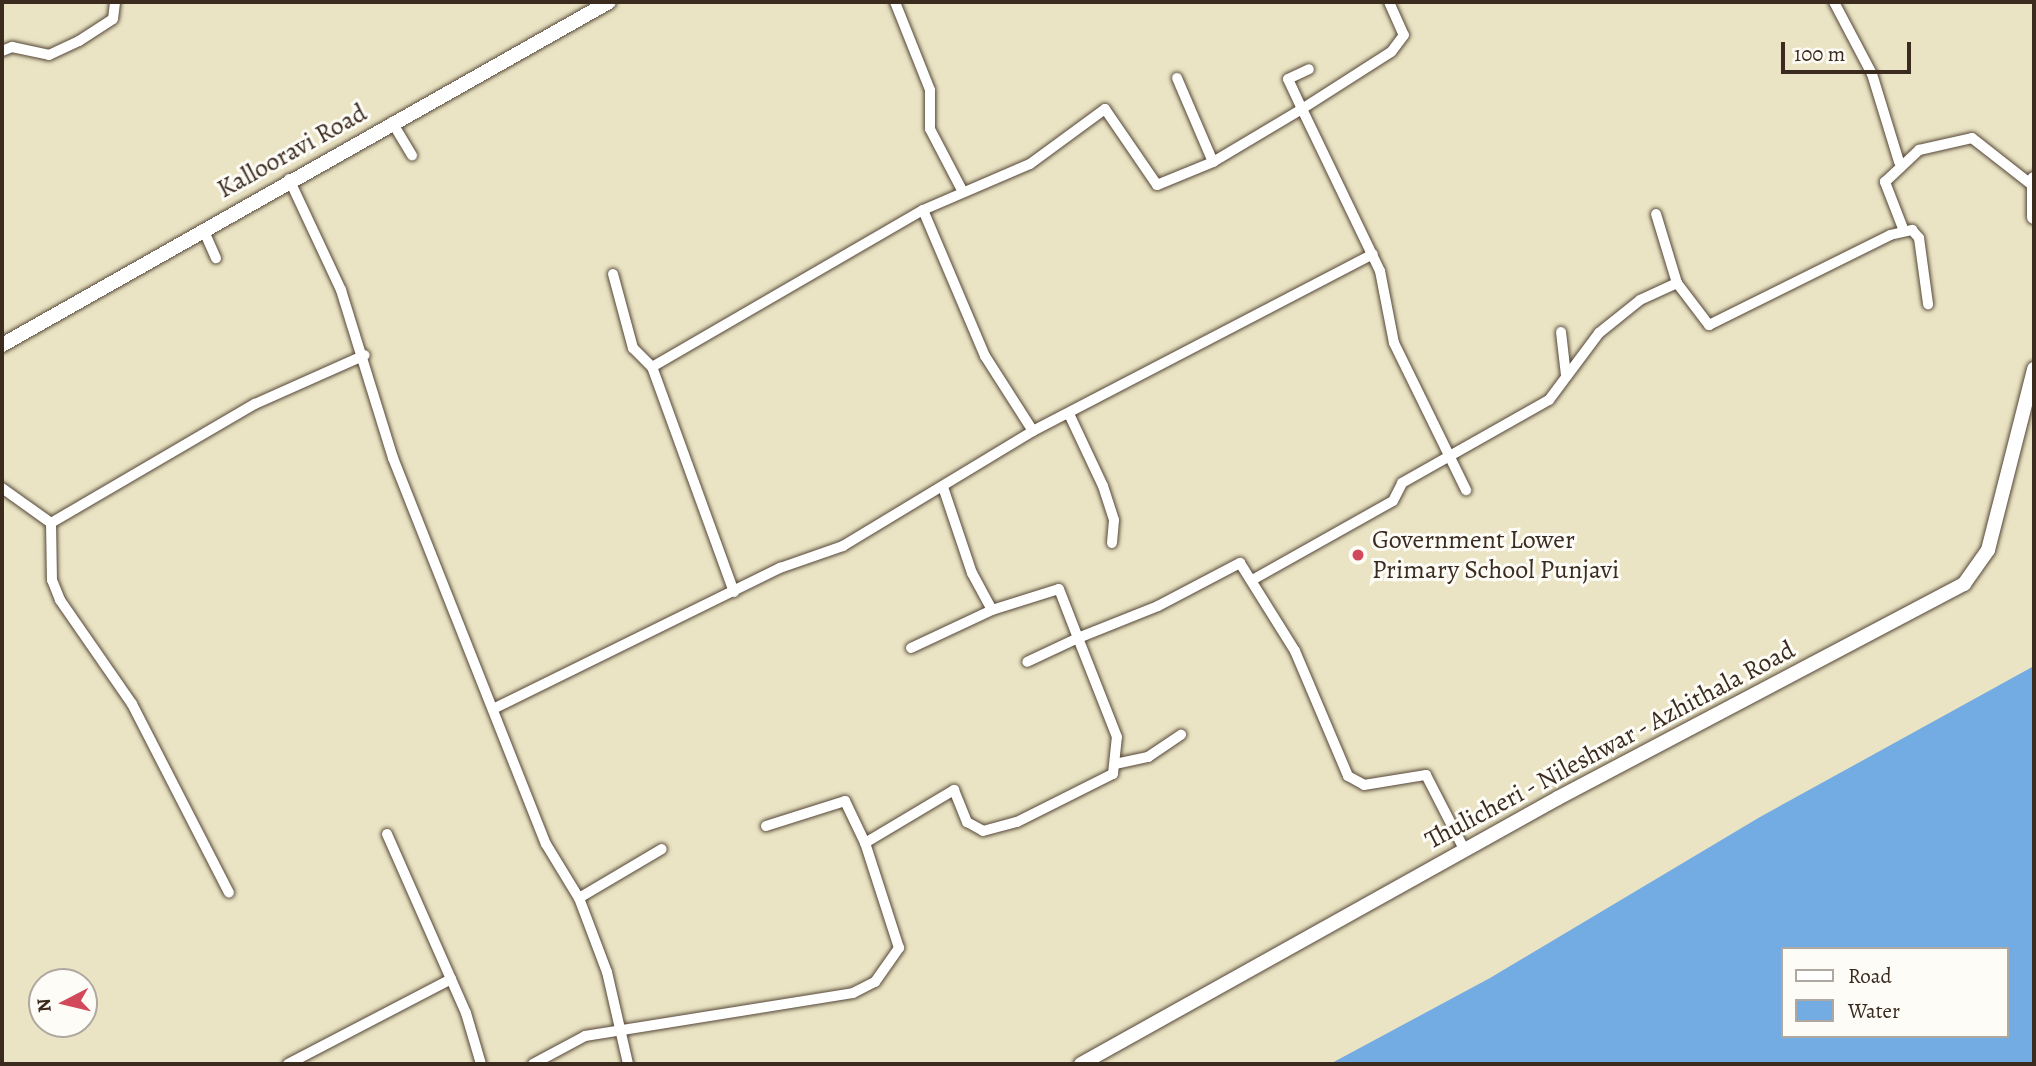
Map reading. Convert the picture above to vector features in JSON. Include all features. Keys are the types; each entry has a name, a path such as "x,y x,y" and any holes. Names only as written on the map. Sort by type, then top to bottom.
{"main road":[{"name":"Kallooravi Road","path":"2,345 289,179 608,2"},
{"path":"2033,182 2034,217"},
{"name":"Thulicheri - Nileshwar - Azhithala Road","path":"1081,1064 1465,851 1964,584 1988,550 2034,369"}],"street":[{"path":"2,51 12,47 49,55 79,41 113,19 115,2"},
{"path":"895,2 930,89 930,130 963,192"},
{"path":"652,367 923,210 1030,164 1105,109 1157,185 1213,162 1391,52 1404,35 1389,2"},
{"path":"1834,2 1872,74 1899,162"},
{"path":"1309,69 1288,79 1373,254 1394,343 1466,490"},
{"path":"1177,78 1213,162"},
{"path":"392,122 412,155"},
{"path":"1928,304 1919,238 1905,231 1885,182 1899,162 1919,150 1972,138 2033,182"},
{"path":"289,179 365,355 393,458 495,708 546,844 579,898 607,972 618,1033 628,1064"},
{"path":"923,210 985,356 1033,431"},
{"path":"1656,214 1677,283 1709,325 1905,231"},
{"path":"203,229 216,258"},
{"path":"495,708 734,592 843,546 1033,431 1070,416 1373,254"},
{"path":"613,274 633,348 652,367 734,592"},
{"path":"1254,579 1393,501 1402,483 1549,400 1599,333 1640,300 1677,283"},
{"path":"1561,332 1566,375"},
{"path":"51,523 254,404 365,355"},
{"path":"1070,416 1103,486 1114,520 1112,543"},
{"path":"943,486 972,573 992,610"},
{"path":"2,488 51,523"},
{"path":"51,523 52,580 60,600 132,704 229,893"},
{"path":"1027,662 1078,638 1158,607 1226,566 1240,563 1254,579 1278,632 1295,651 1348,776 1371,785 1426,775 1465,851"},
{"path":"865,843 954,790 967,822 983,831 1017,822 1090,789 1114,774 1117,737 1059,589 992,610 911,648"},
{"path":"1115,764 1148,757 1181,736"},
{"path":"533,1064 585,1036 618,1033 853,993 875,982 900,948 865,843 845,801 766,826"},
{"path":"387,834 451,979 481,1064"},
{"path":"579,898 662,849"},
{"path":"288,1064 451,979"}],"water":[{"path":"2034,666 2034,1064 1330,1064 1490,978 1760,817"}],"place":[{"name":"Government Lower Primary School Punjavi","path":"1358,555"}]}
